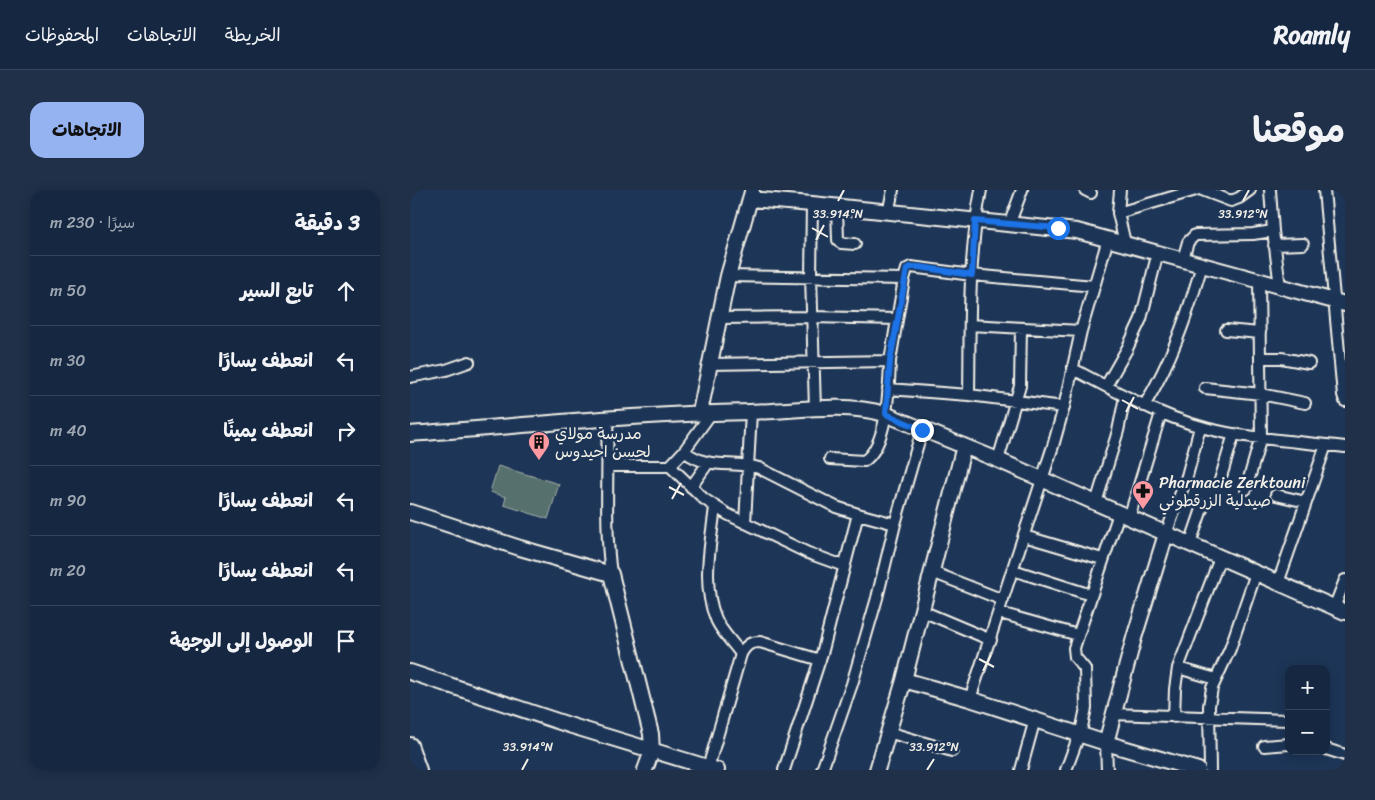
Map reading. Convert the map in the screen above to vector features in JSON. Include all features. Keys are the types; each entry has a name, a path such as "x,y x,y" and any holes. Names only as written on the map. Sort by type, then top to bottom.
{"street":[{"path":"888,213 893,190"},
{"path":"969,395 975,221 981,190"},
{"path":"1009,224 1022,190"},
{"path":"1120,190 1117,206 1125,243"},
{"path":"1118,213 1196,190"},
{"path":"1202,190 1231,201 1234,201 1250,190"},
{"path":"1270,190 1274,245 1280,287"},
{"path":"1324,190 1340,303 1342,395 1345,401"},
{"path":"670,466 684,451 706,412 709,364 728,276 751,195 888,213 1058,228 1108,238 1340,303"},
{"path":"812,204 812,317 815,409"},
{"path":"837,207 838,240 841,243 854,244"},
{"path":"1183,260 1188,242 1195,235 1253,234 1273,231"},
{"path":"970,699 1000,613 1064,407 1082,331 1108,238"},
{"path":"1274,245 1303,244"},
{"path":"1106,386 1127,350 1141,319 1158,252"},
{"path":"1144,406 1170,360 1202,265"},
{"path":"830,459 864,461 869,458 876,448 886,414 890,361 907,269 911,267 972,275 1094,286"},
{"path":"728,276 904,279"},
{"path":"1246,489 1261,437 1259,281"},
{"path":"719,318 812,317 897,319"},
{"path":"970,325 1082,331"},
{"path":"998,460 1016,401 1021,377 1021,328"},
{"path":"1226,330 1260,333"},
{"path":"1260,358 1281,358 1309,363"},
{"path":"709,364 890,361"},
{"path":"410,377 446,370 469,362"},
{"path":"1073,369 1144,406 1200,426 1234,434 1345,447"},
{"path":"1204,388 1261,394 1305,403"},
{"path":"888,389 969,395 1064,407"},
{"path":"1096,503 1118,431 1125,397"},
{"path":"410,434 706,412 859,408 886,414 998,460 1340,610 1345,580"},
{"path":"746,523 751,412"},
{"path":"1066,770 1085,719 1086,674 1084,666 1074,654 1078,635 1102,559 1124,515 1161,413"},
{"path":"607,418 609,466 608,554 611,574 651,734 652,750 645,770"},
{"path":"1107,770 1106,743 1112,714 1166,534 1187,476 1200,426"},
{"path":"822,770 852,684 877,598 894,524 922,430"},
{"path":"1220,480 1234,434"},
{"path":"1278,583 1326,445"},
{"path":"877,770 904,680 964,446"},
{"path":"684,451 708,463 749,465 776,476 836,507 894,524"},
{"path":"691,487 708,463"},
{"path":"609,466 670,466 715,507 808,552 844,566"},
{"path":"1276,495 1306,502"},
{"path":"1190,544 1203,506"},
{"path":"715,507 708,570 709,590 716,620 741,654"},
{"path":"410,512 520,548 611,574"},
{"path":"784,770 820,660 858,514"},
{"path":"1024,536 1102,559"},
{"path":"1174,717 1174,689 1178,668 1220,558"},
{"path":"1013,570 1091,595"},
{"path":"932,572 1003,600"},
{"path":"1210,770 1210,696 1234,639 1256,573"},
{"path":"922,611 991,640"},
{"path":"1000,613 1078,635"},
{"path":"410,672 572,726 712,769 741,654 748,644 760,642 820,660"},
{"path":"1178,668 1216,679"},
{"path":"904,680 1198,770"},
{"path":"1112,714 1285,720"},
{"path":"1021,770 1035,719"},
{"path":"888,732 952,751"},
{"path":"1264,746 1285,744"},
{"path":"410,745 419,770"},
{"path":"1330,750 1345,755"}],"green space":[{"path":"498,466 559,484 548,519 504,505 506,497 490,492"}],"place":[{"name":"مدرسة مولاي لحسن احيدوس","path":"539,461"},
{"name":"Pharmacie Zerktouni صيدلية الزرقطوني","path":"1143,510"}],"route":[{"path":"922,430 886,414 890,361 907,269 919,267 972,275 975,221 1058,228"}]}
